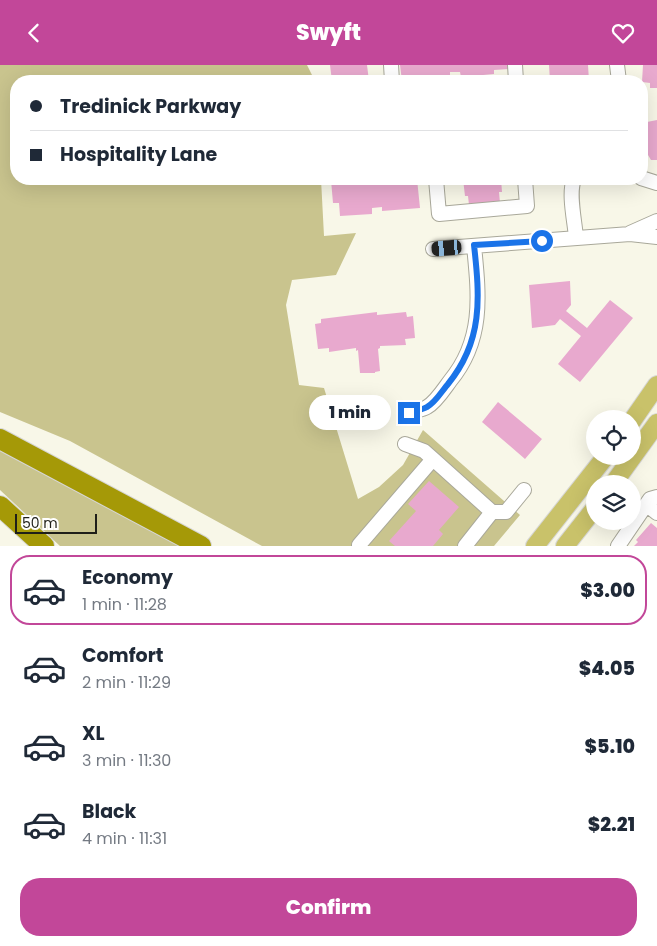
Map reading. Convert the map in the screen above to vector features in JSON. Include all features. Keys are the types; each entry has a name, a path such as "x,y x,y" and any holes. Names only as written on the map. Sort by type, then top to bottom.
{"highway":[{"path":"0,439 201,546"},
{"path":"0,506 44,546"}],"main road":[{"path":"640,410 657,385"},
{"path":"619,475 657,423"},
{"path":"535,546 599,465"},
{"path":"565,546 586,519"}],"street":[{"path":"437,185 439,213 527,206 525,185"},
{"path":"572,185 576,238"},
{"path":"630,234 657,221"},
{"path":"433,249 630,234 657,237"},
{"path":"409,413 428,407 459,371 470,350 476,326 479,287 474,245"},
{"path":"405,444 424,451 492,513 506,512 524,490"},
{"path":"360,546 433,459"},
{"path":"618,546 654,505"},
{"path":"465,546 492,513"}],"shaded area":[{"path":"0,65 307,65 312,75 10,75 10,185 321,185 324,236 356,233 336,275 292,280 286,305 299,385 324,388 358,499 379,487 403,465 423,430 520,515 494,546 262,546 70,441 0,412"},
{"path":"0,445 191,546 60,546 0,490"}],"building":[{"path":"330,65 367,65 368,75 331,75"},
{"path":"400,65 509,65 509,69 494,70 494,74 461,75 460,72 450,72 450,75 401,75"},
{"path":"549,65 588,65 589,75 550,75"},
{"path":"643,65 657,65 657,88 650,88 648,75 642,75"},
{"path":"657,120 657,160 651,160 648,155 648,122"},
{"path":"331,185 418,185 420,208 382,211 382,207 372,208 372,214 340,216 339,203 333,203"},
{"path":"464,185 501,185 502,192 499,192 500,203 469,205 468,196 465,196"},
{"path":"570,281 571,305 566,311 587,328 610,300 633,318 580,382 558,364 581,336 560,319 555,325 532,328 529,285"},
{"path":"377,312 377,315 406,312 407,317 413,316 415,338 405,339 406,345 380,346 378,349 380,371 360,373 358,350 356,351 356,348 329,352 329,348 318,349 315,324 321,323 321,319"},
{"path":"498,402 542,439 525,459 482,422"},
{"path":"429,481 459,507 439,530 443,534 433,546 395,546 389,541 416,511 408,504"},
{"path":"651,523 657,528 657,546 634,546 638,542 636,540"}],"route":[{"path":"409,413 428,407 459,371 470,350 476,326 479,287 474,245 542,241"}]}
